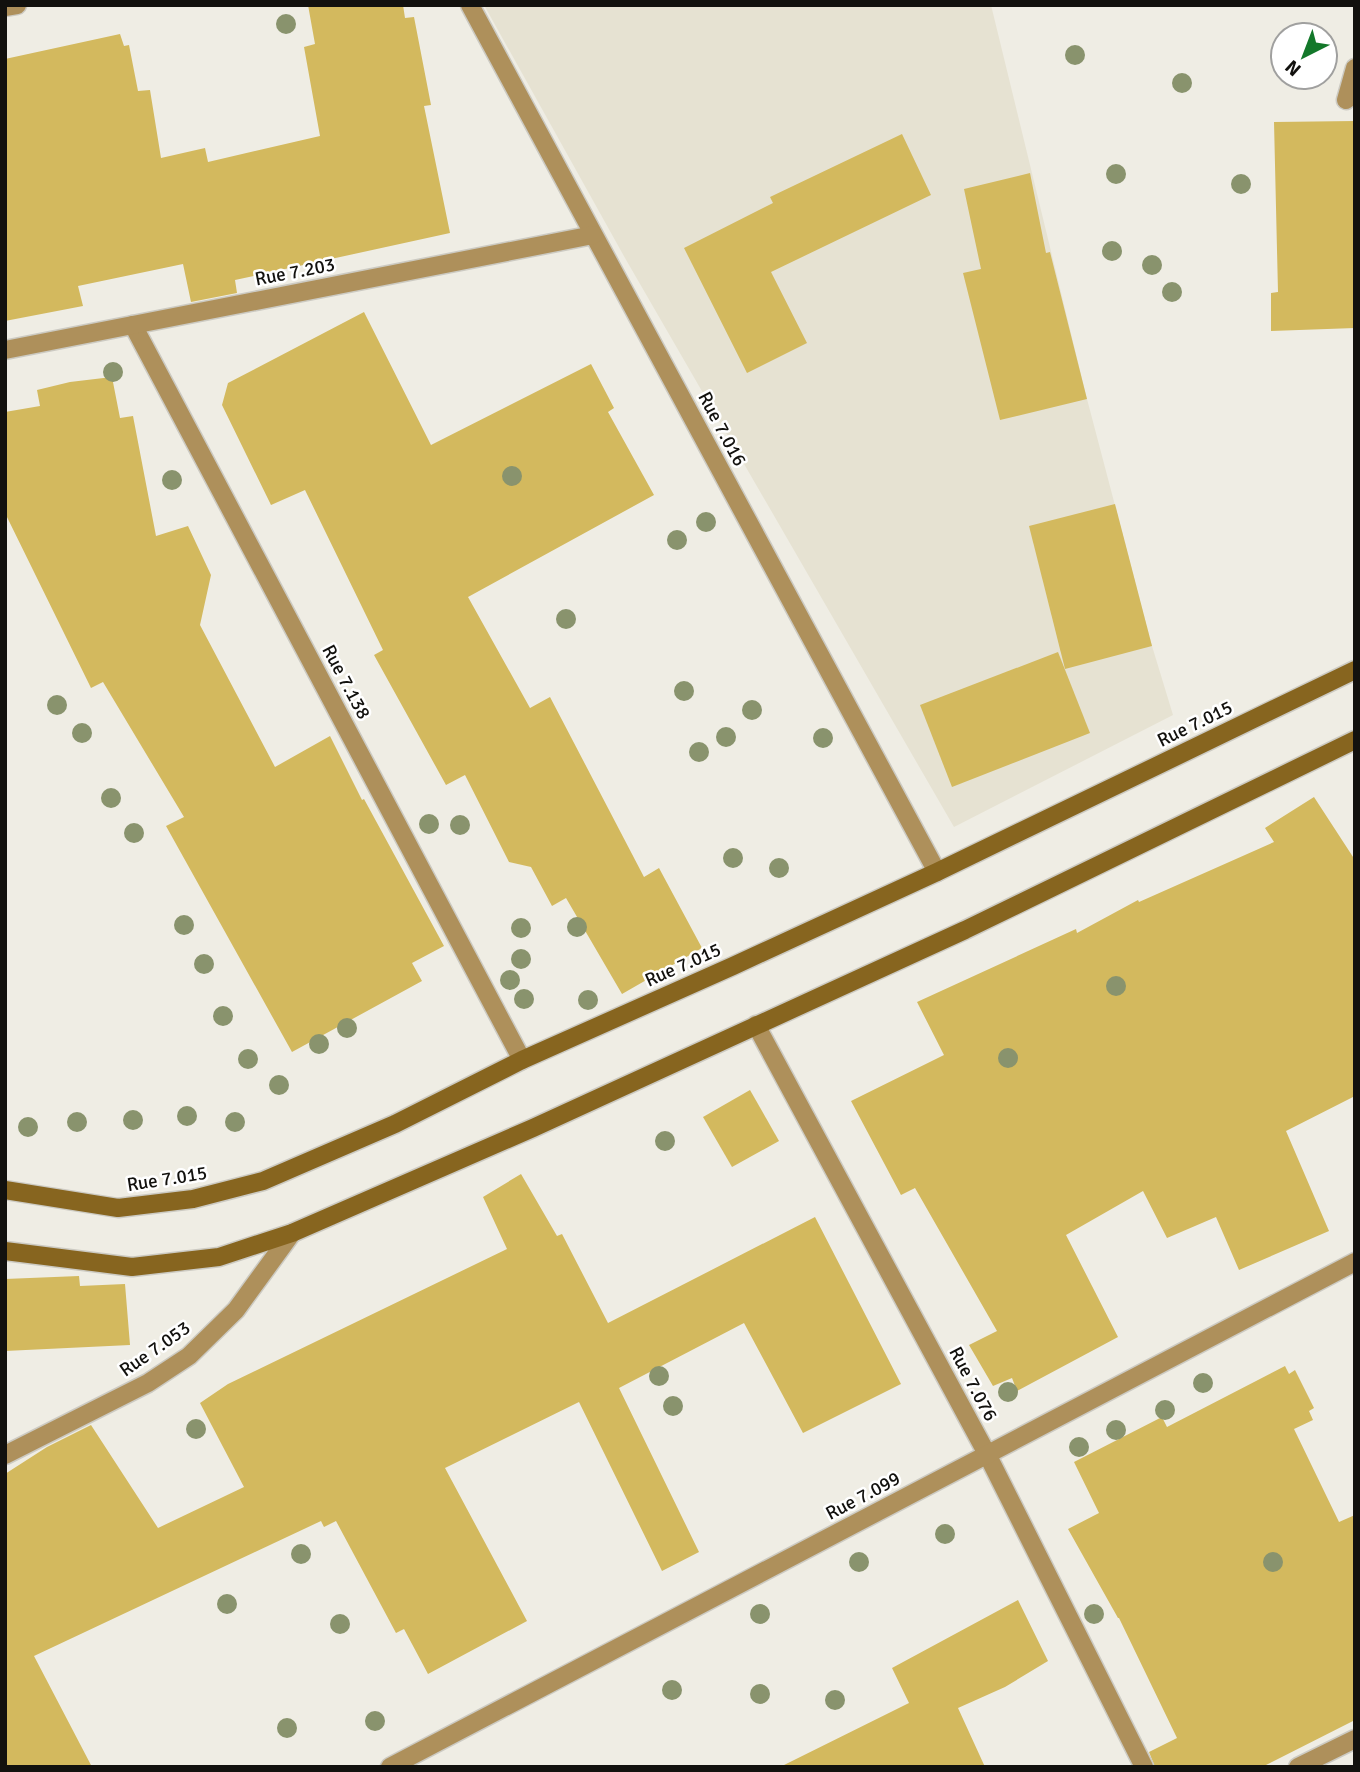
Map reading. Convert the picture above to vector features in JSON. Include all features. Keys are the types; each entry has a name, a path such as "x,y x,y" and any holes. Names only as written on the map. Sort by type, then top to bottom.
{"main road":[{"name":"Rue 7.015","path":"5,1190 118,1208 193,1199 263,1181 396,1124 523,1060 937,872 1355,670"},
{"path":"5,1251 132,1267 219,1257 292,1233 533,1128 965,930 1355,740"}],"street":[{"path":"5,7 17,5"},
{"name":"Rue 7.016","path":"470,5 937,872"},
{"path":"1346,100 1355,68"},
{"name":"Rue 7.203","path":"5,349 593,235"},
{"name":"Rue 7.138","path":"133,325 523,1060"},
{"name":"Rue 7.076","path":"756,1025 987,1454 1144,1767"},
{"name":"Rue 7.053","path":"5,1455 148,1384 189,1356 236,1310 292,1233"},
{"name":"Rue 7.099","path":"390,1767 1355,1262"},
{"path":"1298,1767 1355,1739"}],"shaded area":[{"path":"484,5 991,5 1087,399 1152,646 1173,715 954,827 625,258"}],"building":[{"path":"308,5 403,5 405,18 414,17 431,105 424,106 450,233 235,280 237,293 191,302 183,264 78,286 83,306 5,321 5,59 120,34 124,46 129,45 138,91 150,90 161,158 205,148 208,162 320,136 304,47 315,44"},
{"path":"1355,121 1355,328 1271,331 1271,293 1278,292 1274,122"},
{"path":"902,134 931,195 771,272 807,343 747,373 684,248 773,203 770,197"},
{"path":"1030,173 1046,253 1050,252 1087,399 1000,420 963,273 981,269 964,189"},
{"path":"364,312 431,445 591,364 614,408 608,412 654,495 468,597 530,708 550,697 644,877 659,868 702,948 622,994 566,898 552,906 531,867 509,862 465,775 446,785 374,655 383,650 305,490 271,505 222,405 228,383"},
{"path":"112,377 120,418 133,416 156,536 188,526 211,575 200,625 275,767 330,736 362,800 364,799 444,946 412,963 422,981 292,1052 166,826 184,817 103,682 91,688 5,513 5,412 40,406 37,390 70,382"},
{"path":"1115,504 1152,646 1065,669 1029,526"},
{"path":"1058,652 1090,733 952,787 920,705"},
{"path":"1314,797 1355,860 1355,1096 1286,1131 1329,1231 1239,1270 1216,1217 1167,1238 1143,1191 1066,1235 1118,1337 1017,1391 1012,1378 993,1386 969,1345 997,1331 915,1188 901,1195 851,1101 944,1055 917,1002 1076,929 1077,933 1138,900 1139,902 1274,842 1265,828"},
{"path":"750,1090 779,1141 732,1167 703,1117"},
{"path":"521,1174 557,1236 562,1234 608,1323 815,1217 901,1384 803,1433 744,1323 619,1388 699,1552 662,1571 579,1402 445,1468 527,1621 428,1674 404,1629 396,1633 336,1521 324,1527 321,1521 34,1656 92,1767 5,1767 5,1474 47,1447 91,1425 158,1528 244,1487 200,1403 228,1384 507,1249 483,1197"},
{"path":"79,1276 80,1286 125,1284 130,1345 5,1351 5,1279"},
{"path":"1285,1366 1289,1374 1295,1370 1314,1408 1309,1411 1313,1420 1294,1429 1339,1522 1355,1515 1355,1720 1262,1767 1155,1767 1149,1752 1177,1738 1119,1618 1068,1529 1099,1513 1074,1462 1162,1417 1167,1427"},
{"path":"1018,1600 1048,1661 1005,1687 958,1708 985,1767 780,1767 909,1703 892,1668"}]}
